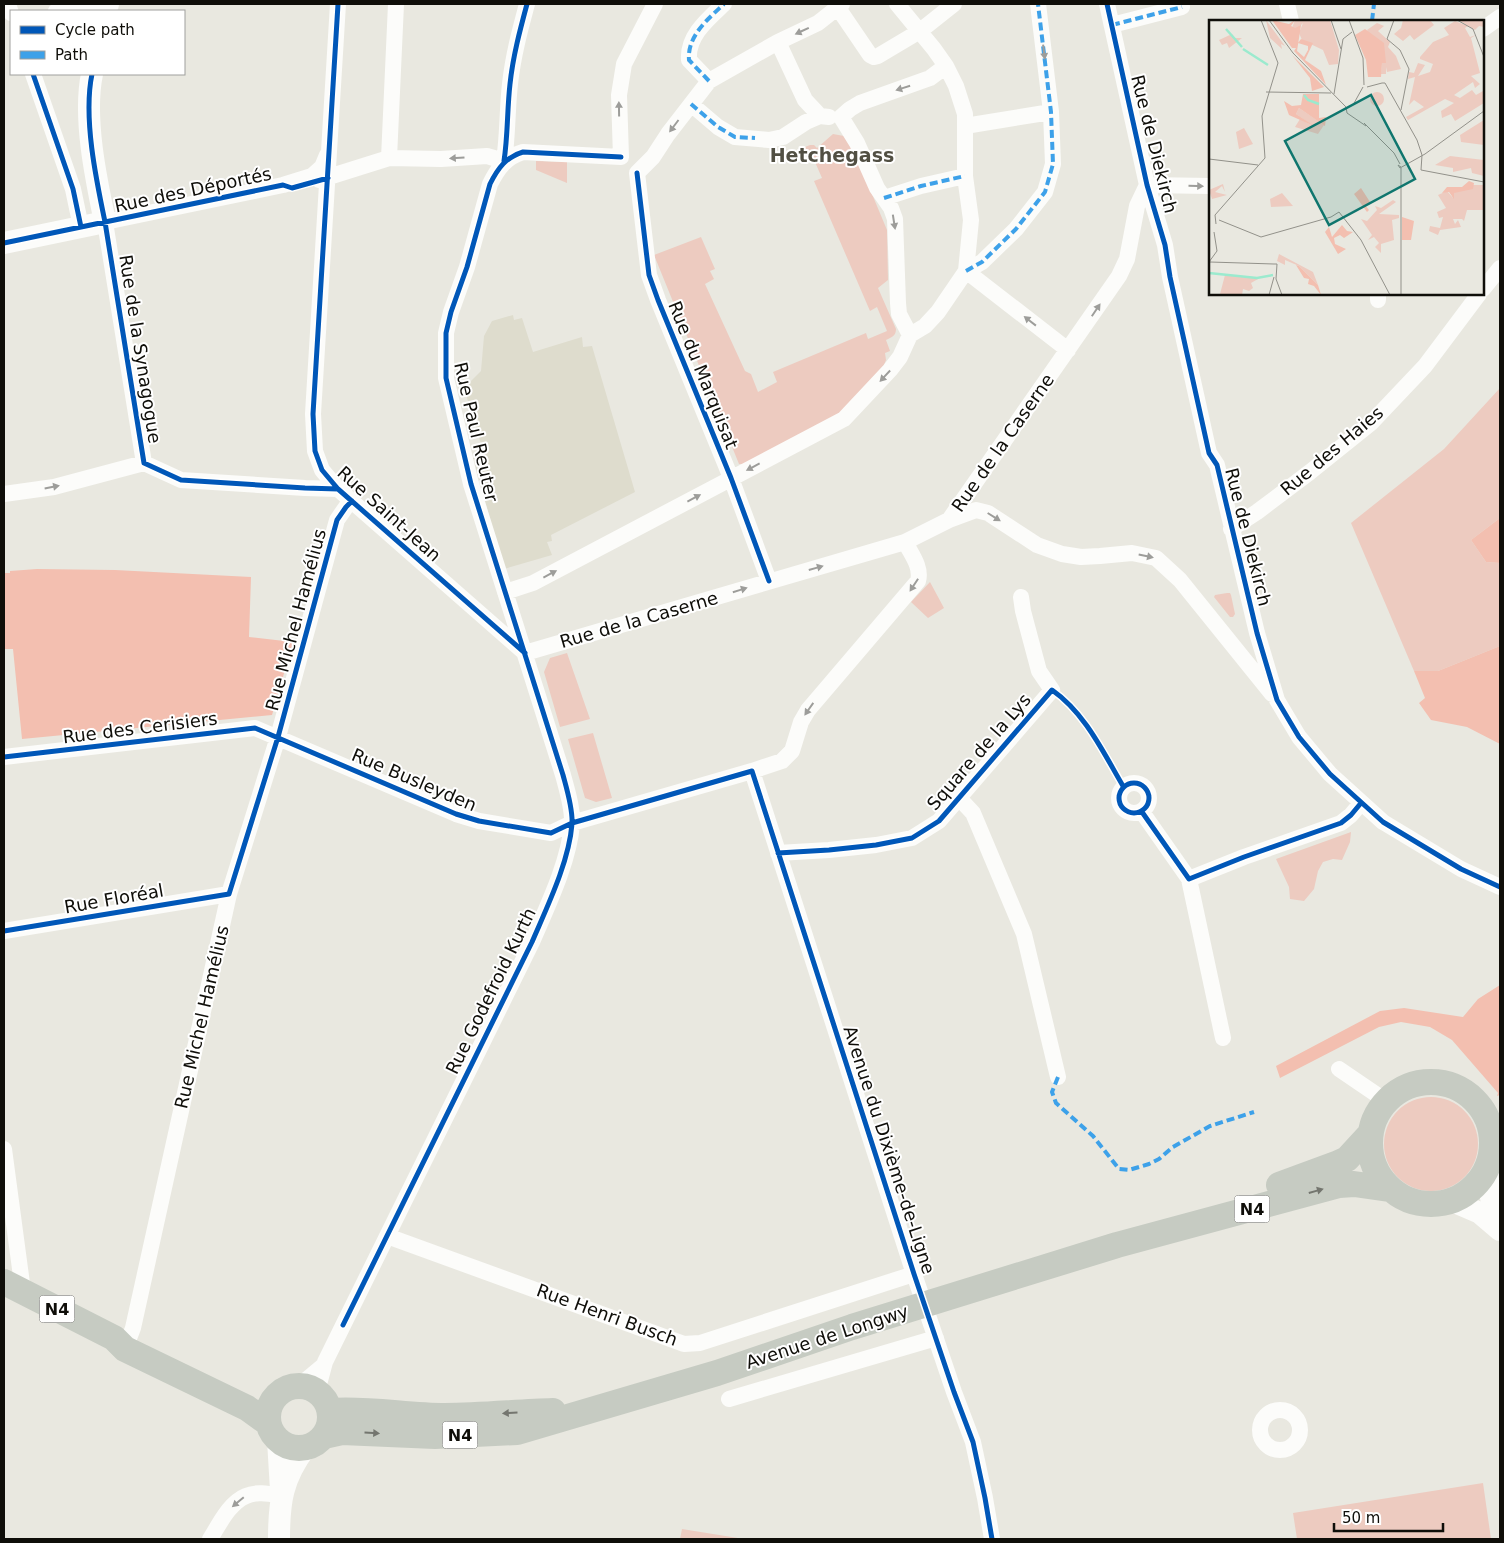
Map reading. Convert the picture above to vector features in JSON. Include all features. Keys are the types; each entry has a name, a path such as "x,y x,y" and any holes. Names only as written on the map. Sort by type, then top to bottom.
{"main road":[{"path":"92,75 90,127 105,222"},
{"name":"Rue des Déportés","path":"4,243 105,222"},
{"name":"N4","path":"1421,1082 1441,1082 1488,1103 1486,1116 1491,1133 1493,1154 1479,1182 1467,1193 1452,1201 1436,1205 1419,1204 1403,1198 1389,1189 1376,1173 1370,1154 1370,1134 1376,1115 1386,1101 1402,1089 1421,1082"},
{"name":"N4","path":"1117,1245 1336,1164 1347,1159 1370,1134"},
{"path":"1493,1154 1488,1187 1492,1205 1500,1224"},
{"name":"N4","path":"1117,1245 1339,1185 1354,1184 1389,1189"},
{"path":"1452,1201 1480,1213 1500,1230"},
{"name":"Avenue de Longwy","path":"123,1342 238,1390 252,1394 306,1395 355,1409 375,1412 446,1416 594,1408 611,1405 717,1373 852,1328 1117,1245"},
{"name":"Avenue de Longwy","path":"13,1286 247,1408 273,1432"},
{"path":"280,1539 279,1516 289,1471 315,1442 330,1420 306,1395 270,1406 282,1496"},
{"name":"Avenue de Longwy","path":"315,1442 342,1432 354,1431 436,1436 517,1432 594,1408"},
{"name":"N4","path":"273,1432 286,1446 295,1449 315,1442"}],"street":[{"path":"63,10 108,4"},
{"name":"Rue Saint-Jean","path":"338,4 313,414 315,451 322,470 338,488 525,653"},
{"path":"389,158 396,4"},
{"path":"504,161 508,140 510,84 518,36 528,4"},
{"path":"621,157 619,95 624,64 656,4"},
{"path":"709,81 689,60 688,51 704,24 724,4"},
{"path":"897,4 946,66 959,94 965,114 965,176 971,220 966,271"},
{"path":"504,161 513,155 523,152 621,157 637,173 653,157 709,81 778,42 818,23 840,6 861,42 874,57 920,31 954,4"},
{"path":"504,592 533,583 844,419 890,370 900,357 910,335 925,326 938,312 966,271 982,262 1016,229 1045,192 1053,164 1051,112 1038,4"},
{"name":"Rue de Diekirch","path":"1107,4 1147,185 1165,245 1170,277 1209,453 1217,465 1257,633 1277,700 1299,737 1330,774 1383,822 1461,869 1500,887"},
{"path":"1287,4 1291,20"},
{"path":"1112,24 1182,7"},
{"path":"1484,28 1500,17"},
{"path":"778,42 805,100 820,116"},
{"path":"691,104 718,127 736,137 769,140 783,137 806,122 820,116 841,117 860,103 930,78 946,66"},
{"path":"32,75 73,189 82,227"},
{"path":"965,126 1051,112"},
{"path":"841,117 857,143 876,188 891,208 895,219 899,314 910,335"},
{"path":"283,185 312,176 322,167 329,149"},
{"name":"Rue des Déportés","path":"105,222 283,185 292,188 389,158 441,159 487,156 504,161"},
{"name":"Rue Paul Reuter","path":"504,161 490,184 467,267 451,312 446,333 445,366 446,378 471,484 525,653"},
{"name":"Rue du Marquisat","path":"637,173 649,274 731,478 769,581"},
{"path":"884,198 921,186 965,176"},
{"path":"73,189 81,194 88,193 98,184"},
{"path":"1147,185 1209,186"},
{"name":"Rue de la Caserne","path":"525,653 905,542 949,520 1119,276 1127,259 1137,206 1147,185"},
{"name":"Rue de la Synagogue","path":"105,222 144,463 181,480 305,488 338,488"},
{"path":"1484,288 1500,268"},
{"path":"966,271 1068,350"},
{"name":"Rue des Haies","path":"1231,529 1302,478 1371,423 1425,366 1478,295"},
{"path":"4,494 54,488 144,463"},
{"name":"Rue Michel Hamélius","path":"123,1342 229,894 278,737 338,520 352,501"},
{"path":"949,520 976,510 988,513 1037,545 1062,554 1081,557 1132,553 1156,558 1180,580 1277,700"},
{"name":"Rue Busleyden","path":"278,737 456,814 478,821 551,833 572,823 752,771 782,761 792,751 801,722 808,710 918,581 919,568 905,542"},
{"name":"Square de la Lys","path":"778,853 876,845 912,838 939,821 1052,690 1039,671 1021,597"},
{"path":"1231,643 1257,633"},
{"name":"Rue Godefroid Kurth","path":"306,1395 324,1366 532,942 567,850 572,823 563,775 525,653"},
{"name":"Rue des Cerisiers","path":"4,757 255,728 278,737"},
{"name":"Avenue du Dixième-de-Ligne","path":"752,771 915,1276 973,1442 992,1539"},
{"name":"Square de la Lys","path":"959,798 973,813 1024,934 1058,1078"},
{"path":"1189,879 1244,857 1341,823 1361,803"},
{"path":"1142,812 1189,879 1223,1038"},
{"name":"Rue Floréal","path":"4,931 229,894"},
{"path":"1339,1069 1386,1101"},
{"path":"4,1149 13,1286"},
{"name":"Rue Henri Busch","path":"387,1236 684,1344 709,1340 915,1276"},
{"path":"729,1399 934,1333"},
{"path":"210,1539 232,1507 245,1496 260,1494 282,1496"}],"shaded area":[{"path":"833,134 844,136 852,146 887,230 888,280 878,288 896,329 893,336 886,340 890,351 885,353 886,360 884,365 841,413 748,464 739,464 654,255 701,237 715,269 710,271 714,279 705,284 745,371 751,374 758,392 777,382 773,372 866,333 868,339 887,331 877,307 870,311 814,181 822,178 811,153 803,156 800,149 810,145 814,145 817,148"},
{"path":"536,161 567,162 567,183 536,170"},
{"path":"513,315 514,320 522,318 533,352 582,337 583,347 592,346 635,492 551,535 552,541 547,542 552,555 504,569 473,458 484,454 464,388 481,371 484,336 492,321"},
{"path":"1500,388 1500,518 1471,540 1486,562 1500,563 1500,646 1438,671 1414,671 1351,523 1444,449"},
{"path":"1500,518 1500,563 1486,562 1471,540"},
{"path":"37,569 115,570 251,577 249,637 293,642 272,715 22,739 13,649 4,649 4,573"},
{"path":"930,582 944,608 928,618 911,602"},
{"path":"1227,593 1231,595 1235,614 1233,617 1230,617 1214,597 1215,595"},
{"path":"1500,646 1500,744 1467,727 1431,720 1419,703 1425,698 1414,671 1438,671"},
{"path":"567,653 590,719 560,727 544,672 550,658"},
{"path":"593,733 612,798 596,802 585,798 568,739"},
{"path":"1351,832 1350,842 1342,860 1333,859 1323,862 1318,871 1314,889 1304,901 1290,899 1289,887 1276,859"},
{"path":"1500,985 1500,1095 1497,1096 1498,1093 1452,1040 1430,1027 1401,1022 1379,1027 1280,1078 1276,1066 1380,1011 1404,1008 1463,1017 1478,999"},
{"path":"1431,1097 1449,1100 1465,1110 1475,1126 1478,1144 1475,1162 1465,1178 1449,1188 1431,1191 1413,1188 1397,1178 1387,1162 1384,1144 1387,1126 1397,1110 1413,1100"},
{"path":"1483,1483 1491,1539 1297,1539 1293,1513"},
{"path":"682,1529 744,1539 680,1539"}],"marked path":[{"path":"709,81 689,60 689,51 691,43 700,29 724,4"},
{"path":"966,271 982,262 1016,229 1045,192 1053,164 1051,112 1038,4"},
{"path":"1372,20 1374,4"},
{"path":"1112,25 1182,7"},
{"path":"691,104 718,127 735,137 755,138"},
{"path":"884,198 921,186 965,176"},
{"path":"1058,1077 1052,1092 1056,1103 1093,1136 1119,1169 1129,1170 1149,1164 1159,1159 1173,1147 1210,1126 1254,1112"}],"cycle path":[{"path":"338,4 313,414 315,451 322,470 338,489 525,653"},
{"path":"504,161 511,74 527,4"},
{"path":"1107,4 1147,185 1165,245 1170,277 1209,453 1217,465 1257,633 1277,700 1299,737 1330,774 1383,822 1461,869 1500,887"},
{"path":"33,75 73,189 81,227"},
{"path":"92,75 89,109 92,148 144,463 181,480 338,489"},
{"path":"343,1325 532,942 562,869 567,854 572,824 571,806 563,775 471,484 446,378 446,333 490,184 503,164 523,152 621,157"},
{"path":"637,173 649,275 731,478 769,581"},
{"path":"4,243 283,185 292,188 328,178"},
{"path":"4,931 229,894 278,737 337,520 352,501"},
{"path":"778,853 876,845 912,838 939,821 1052,690 1064,699 1084,722 1123,786"},
{"path":"4,757 255,728 456,814 479,821 551,833 572,823 752,771 914,1274 973,1442 992,1539"},
{"path":"1134,783 1145,787 1149,798 1145,809 1134,813 1123,809 1119,798 1123,787 1134,783"},
{"path":"1142,812 1189,879 1244,857 1341,823 1361,803"}],"district":[{"name":"Hetchegass","path":"832,155"}]}
